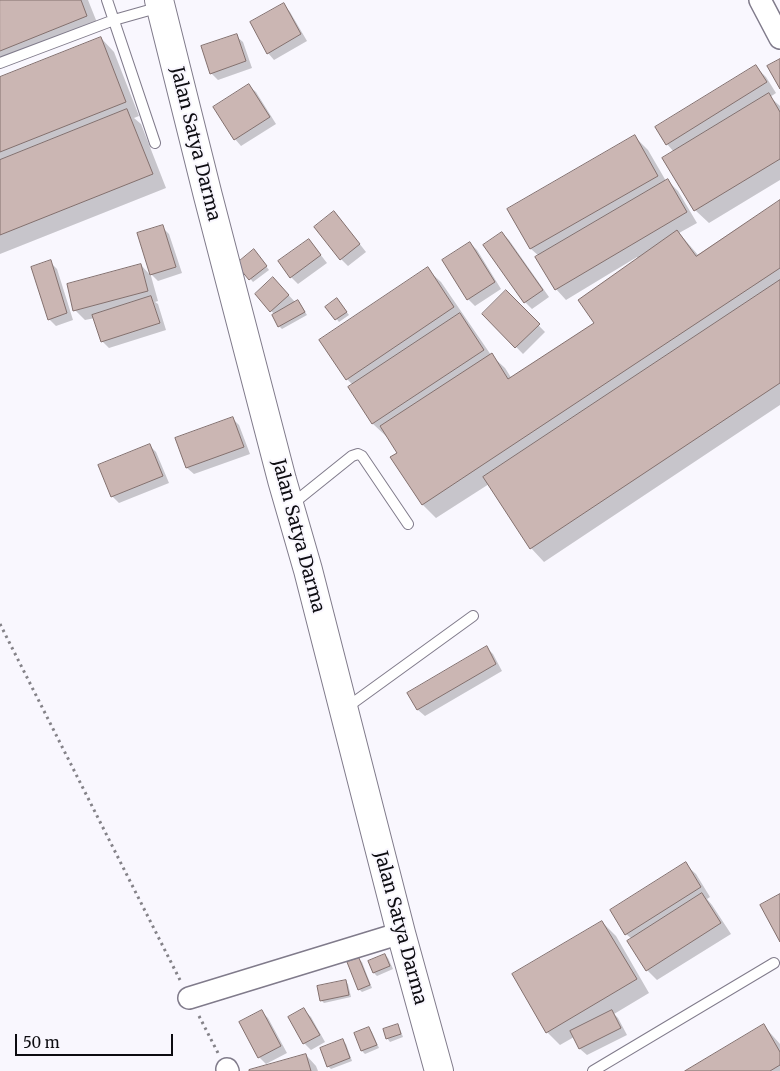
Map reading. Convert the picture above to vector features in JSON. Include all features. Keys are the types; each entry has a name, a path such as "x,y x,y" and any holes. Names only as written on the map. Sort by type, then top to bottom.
{"main road":[{"name":"Jalan Satya Darma","path":"160,3 208,196 439,1071"}],"street":[{"path":"760,0 780,38"},
{"path":"189,998 401,932"}],"lane":[{"path":"107,0 155,143"},
{"path":"0,63 160,3"},
{"path":"290,506 352,456 358,454 362,456 408,524"},
{"path":"344,710 472,616"},
{"path":"593,1071 774,963"}],"path":[{"path":"0,624 189,998 228,1070"}],"building":[{"path":"0,0 81,0 87,16 0,51"},
{"path":"284,3 301,34 267,54 250,22"},
{"path":"237,34 246,61 210,74 201,46"},
{"path":"101,37 126,102 0,152 0,77"},
{"path":"780,59 780,89 767,66"},
{"path":"756,65 767,82 666,145 655,127"},
{"path":"249,84 270,117 234,140 213,107"},
{"path":"769,93 780,112 780,159 694,211 662,158"},
{"path":"127,109 153,174 0,235 0,160"},
{"path":"635,135 658,176 530,249 507,209"},
{"path":"668,179 687,212 555,290 535,257"},
{"path":"780,200 780,268 422,505 390,457 397,453 380,426 492,353 508,379 594,323 578,300 677,230 696,256"},
{"path":"334,211 360,244 340,260 314,227"},
{"path":"163,225 176,267 150,275 137,233"},
{"path":"502,232 543,290 524,303 483,245"},
{"path":"309,239 321,255 290,278 278,261"},
{"path":"470,242 495,282 467,300 442,260"},
{"path":"254,249 267,266 249,280 236,264"},
{"path":"51,260 67,313 48,320 31,267"},
{"path":"141,264 148,291 73,311 67,284"},
{"path":"428,267 454,307 346,380 319,340"},
{"path":"273,277 289,295 270,312 255,294"},
{"path":"780,280 780,383 530,549 483,477"},
{"path":"506,290 540,324 515,348 482,314"},
{"path":"151,296 160,323 101,342 92,315"},
{"path":"337,298 347,312 335,320 325,307"},
{"path":"298,300 305,312 278,327 272,315"},
{"path":"460,313 484,350 372,424 348,387"},
{"path":"233,417 244,447 186,468 175,438"},
{"path":"150,444 163,476 111,497 98,465"},
{"path":"487,646 496,664 417,710 407,693"},
{"path":"686,862 701,887 625,935 610,910"},
{"path":"702,893 721,923 646,971 627,941"},
{"path":"780,894 780,942 760,905"},
{"path":"602,921 637,979 546,1033 512,974"},
{"path":"385,954 390,966 373,973 368,961"},
{"path":"359,958 370,985 358,990 347,962"},
{"path":"346,980 349,995 320,1001 317,986"},
{"path":"304,1008 320,1035 303,1044 288,1017"},
{"path":"262,1010 281,1046 258,1058 239,1022"},
{"path":"612,1010 621,1028 579,1049 570,1031"},
{"path":"398,1024 401,1034 386,1039 383,1029"},
{"path":"764,1024 780,1052 780,1065 770,1071 685,1071"},
{"path":"369,1027 377,1045 361,1051 354,1033"},
{"path":"343,1039 350,1058 327,1067 320,1048"},
{"path":"306,1054 311,1071 249,1071 249,1070"}]}
